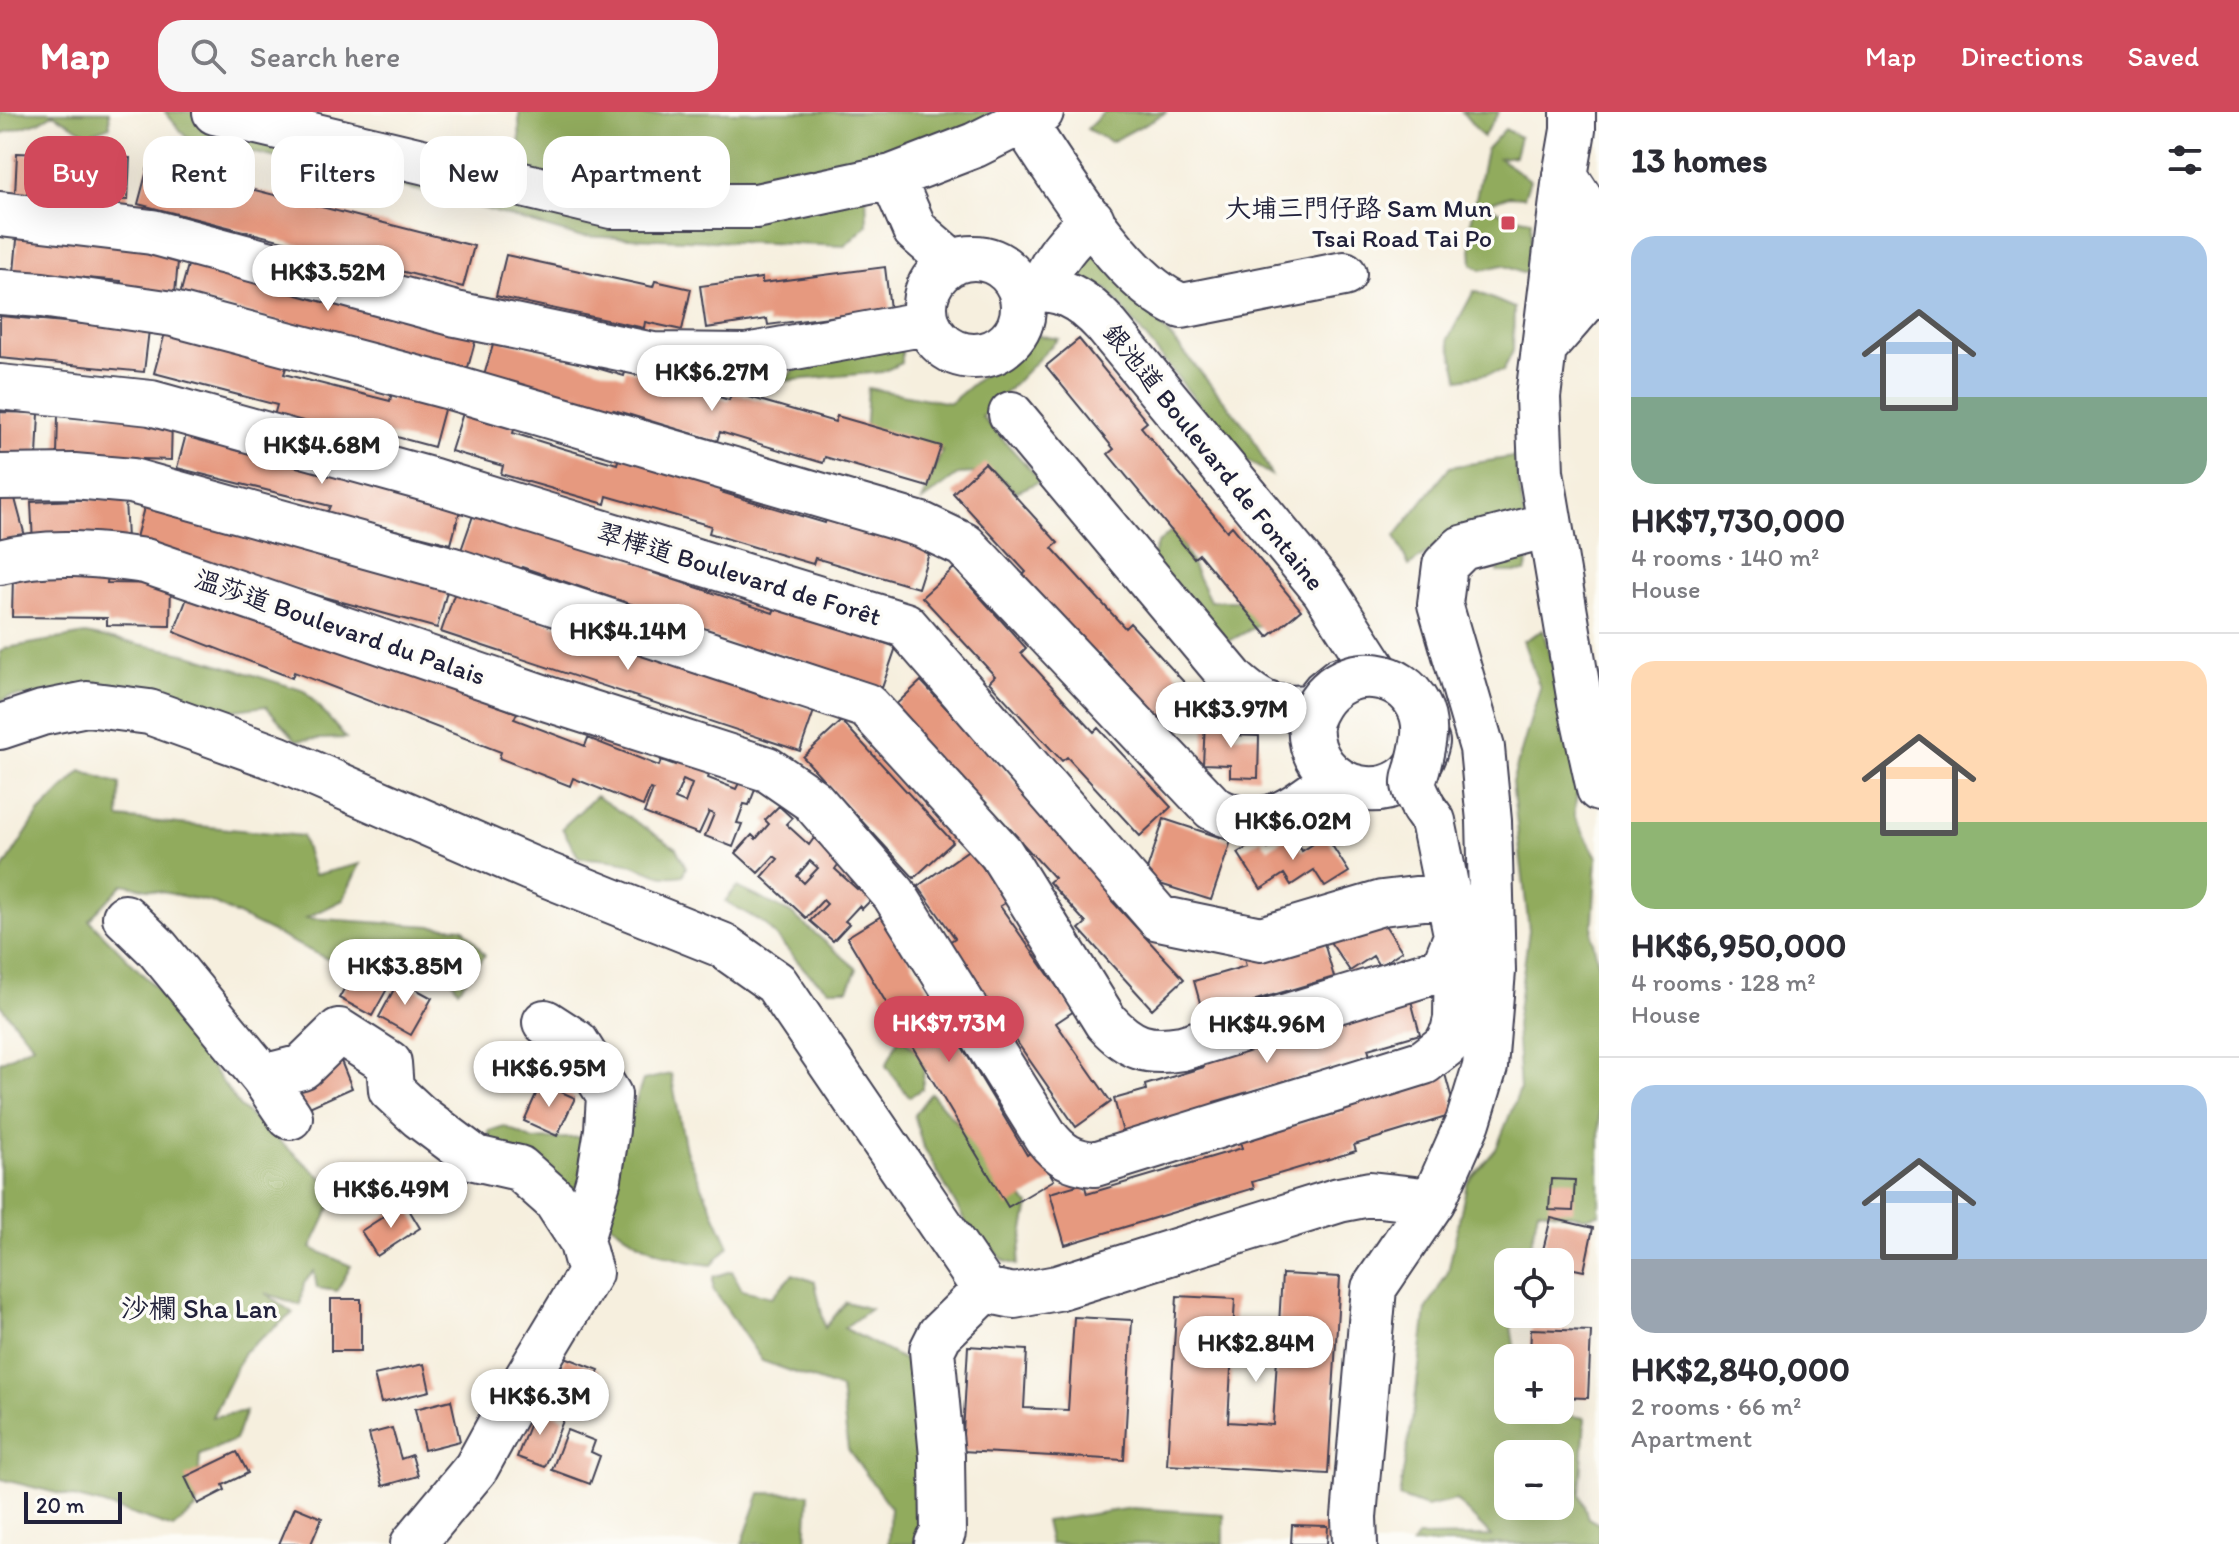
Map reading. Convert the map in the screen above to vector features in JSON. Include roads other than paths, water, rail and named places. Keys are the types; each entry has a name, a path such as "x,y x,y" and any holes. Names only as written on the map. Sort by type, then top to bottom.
{"street":[{"path":"215,112 611,206 756,206 892,177 975,145 1032,116 1092,220 1134,274 1166,300 1182,306 1344,274"},
{"path":"1576,118 1565,176 1538,397 1541,472 1548,525 1596,764"},
{"path":"1565,176 1599,228"},
{"path":"892,177 915,230 953,263"},
{"path":"0,214 152,232 456,314 653,355 746,356 927,323"},
{"path":"1031,288 999,264 976,259 953,263 941,270 932,281 925,309 927,323 934,337 960,355 975,357 991,354 1005,346 1019,326 1023,303 1031,288 1067,242 1092,220"},
{"path":"1544,348 1592,293 1599,247"},
{"name":"銀池道 Boulevard de Fontaine","path":"1031,288 1067,293 1088,306 1105,324 1324,590 1376,671"},
{"path":"0,292 173,314 450,387 922,525 964,545 1213,808 1242,820 1272,818 1287,812 1334,779"},
{"name":"翠樺道 Boulevard de Forêt","path":"0,387 151,403 434,481 905,625 1159,918 1261,939 1382,903 1449,895"},
{"path":"0,477 74,476 132,481 453,570 867,706 1001,853 1106,1022 1121,1038 1140,1048 1161,1052 1182,1048 1452,964 1449,895 1433,821 1423,807 1414,784 1425,728 1418,704 1409,693 1387,678 1360,676 1343,681 1328,691 1311,718 1310,739 1325,770 1334,779 1350,787 1368,790 1383,788 1397,783 1411,772 1422,758 1428,734 1422,702 1403,681 1376,671 1357,672 1340,679 1324,692 1313,706 1284,710 1257,701 1235,682 1011,414"},
{"path":"1355,1544 1354,1517 1374,1288 1433,1201 1468,1122 1485,1067 1493,971 1489,821 1482,748 1440,604 1445,565 1462,548 1548,525"},
{"name":"溫莎道 Boulevard du Palais","path":"0,562 53,553 99,554 145,561 548,699 767,769 812,800 894,894 1046,1137 1058,1153 1075,1162 1095,1164 1424,1062 1446,1045 1453,1032 1452,964 1459,932 1446,836 1433,821"},
{"path":"0,727 42,713 87,704 149,712 277,758 544,874 722,945 776,983 985,1290 1014,1296 1057,1288 1370,1194 1433,1201"},
{"path":"125,917 157,948 263,1077 290,1117"},
{"path":"545,1022 576,1042 609,1095 599,1178 581,1240"},
{"path":"263,1077 302,1067 339,1031 389,1063 391,1090 419,1116 475,1158 519,1168 555,1200 581,1240 590,1273 541,1352 476,1468 413,1544"},
{"path":"937,1544 943,1533 942,1456 932,1350 940,1334 985,1290"}],"place":[{"name":"大埔三門仔路 Sam Mun Tsai Road Tai Po","path":"1508,223"}],"district":[{"name":"沙欄 Sha Lan","path":"199,1308"}]}
